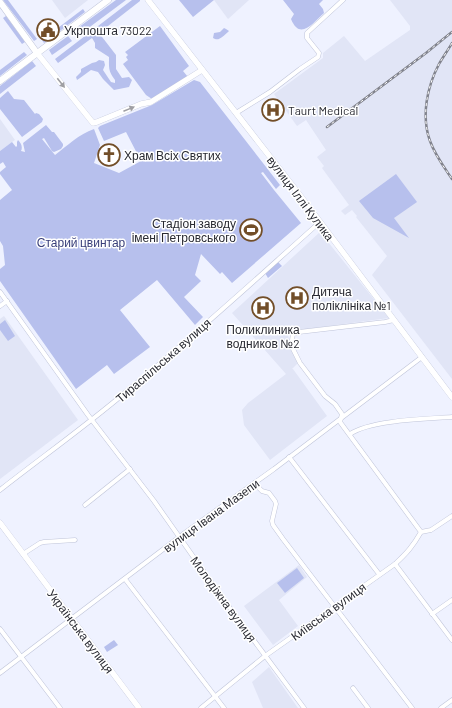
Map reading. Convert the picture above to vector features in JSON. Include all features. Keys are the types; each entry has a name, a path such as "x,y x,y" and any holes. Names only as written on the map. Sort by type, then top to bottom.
{"main road":[{"path":"0,81 108,0"},
{"path":"0,2 37,53"}],"street":[{"name":"вулиця Іллі Кулика","path":"148,0 320,222 452,397"},
{"path":"236,114 262,98 318,57 319,53 307,38 307,33 343,0"},
{"path":"37,53 93,123 141,104 151,102 202,70"},
{"name":"Тираспільська вулиця","path":"0,490 92,420 160,364 320,222"},
{"name":"Молодіжна вулиця","path":"0,292 92,420 130,469 304,708"},
{"path":"0,306 7,301"},
{"path":"394,320 299,332 293,334 293,349 300,363 325,396 335,404 342,414 340,422 420,532 431,530 452,516"},
{"name":"вулиця Івана Мазепи","path":"0,673 422,357"},
{"path":"350,434 355,431 379,424 452,417"},
{"path":"289,457 379,574"},
{"path":"85,505 130,469"},
{"path":"254,483 262,491 269,494 276,504 272,521 273,525 412,708"},
{"name":"Українська вулиця","path":"0,523 139,708"},
{"name":"Київська вулиця","path":"201,708 266,656 334,606 395,564 408,552 420,532"},
{"path":"23,554 40,543 74,540"},
{"path":"395,564 452,640"},
{"path":"125,579 224,708"},
{"path":"432,614 452,600"},
{"path":"0,629 60,708"},
{"path":"353,688 368,708"},
{"path":"441,708 452,700"}],"shaded area":[{"path":"52,0 88,0 65,18"},
{"path":"214,0 249,0 228,19"},
{"path":"390,0 452,0 452,379 372,275 387,256 352,210 345,215 341,211 349,205 322,168 324,166 317,157 326,150 306,120 297,126 274,94 323,58 323,53 344,36 365,61 410,30 410,26"},
{"path":"0,119 15,140 0,151"},
{"path":"320,232 389,318 292,331 288,335 291,349 298,363 292,369 327,416 270,460 244,425 242,410 248,403 286,374 232,313"},
{"path":"4,316 78,420 0,479 0,319"},
{"path":"299,565 307,577 279,600 298,626 273,645 244,606"},
{"path":"269,667 298,708 263,708 252,682"}],"green space":[{"path":"3,0 8,0 37,39 34,41"},
{"path":"116,0 126,0 83,32 79,27"},
{"path":"132,0 140,1 99,33 116,55 116,69 122,78 129,77 132,80 129,87 114,90 98,72 91,70 77,80 76,77 81,72 81,69 99,60 104,61 105,65 103,70 111,82 115,83 109,69 109,57 95,48 95,43 92,38 58,63 55,59"},
{"path":"179,0 214,0 193,17"},
{"path":"283,0 323,0 319,4 324,13 307,28 298,29 291,19 294,14"},
{"path":"83,9 85,12 44,43 42,40"},
{"path":"6,16 25,42 22,44 3,18"},
{"path":"160,26 189,66 183,71 188,77 152,99 146,95 123,64 128,60 126,57 128,55 125,52"},
{"path":"224,28 229,31 223,37 219,39 213,38 214,33 220,32"},
{"path":"68,36 72,41 52,55 49,50"},
{"path":"24,52 27,55 0,76 0,70"},
{"path":"32,61 36,66 0,94 0,86"},
{"name":"Старий цвинтар","path":"194,80 200,82 280,185 276,189 263,172 261,173 301,223 232,283 222,272 220,274 201,254 195,275 201,281 184,297 203,317 195,325 157,280 120,310 150,347 114,374 107,365 76,389 0,281 0,269 5,265 3,246 0,241 0,200 12,190 0,174 0,172 6,167 3,162 0,164 0,151 12,142 16,147 18,140 22,148 21,151 25,152 23,143 46,125 52,132 54,132 63,144 61,149 54,152 52,151 44,138 42,139 55,155 78,137 94,129 100,145 94,163 119,173 141,161 126,132 104,141 98,128 152,105"},
{"path":"8,91 14,99 24,100 35,114 39,114 43,119 42,122 22,137 0,109 0,98"},
{"path":"396,174 417,202 394,218 409,238 373,218 359,201"},
{"path":"278,262 282,266 268,278 265,273"},
{"path":"5,320 15,336 8,341 0,330 0,324"},
{"path":"297,568 304,578 285,593 277,583"},
{"path":"114,640 118,645 107,652 104,647"}],"railway":[{"path":"327,127 452,32"},
{"path":"452,43 439,64 431,82 426,112 427,131 430,141 437,156 452,179"}],"place":[{"name":"Укрпошта 73022","path":"48,30"},
{"name":"Taurt Medical","path":"273,110"},
{"name":"Храм Всіх Святих","path":"109,155"},
{"name":"Стадіон заводу імені Петровського","path":"251,230"},
{"name":"Дитяча поліклініка №1","path":"297,298"},
{"name":"Поликлиника водников №2","path":"263,308"}]}
